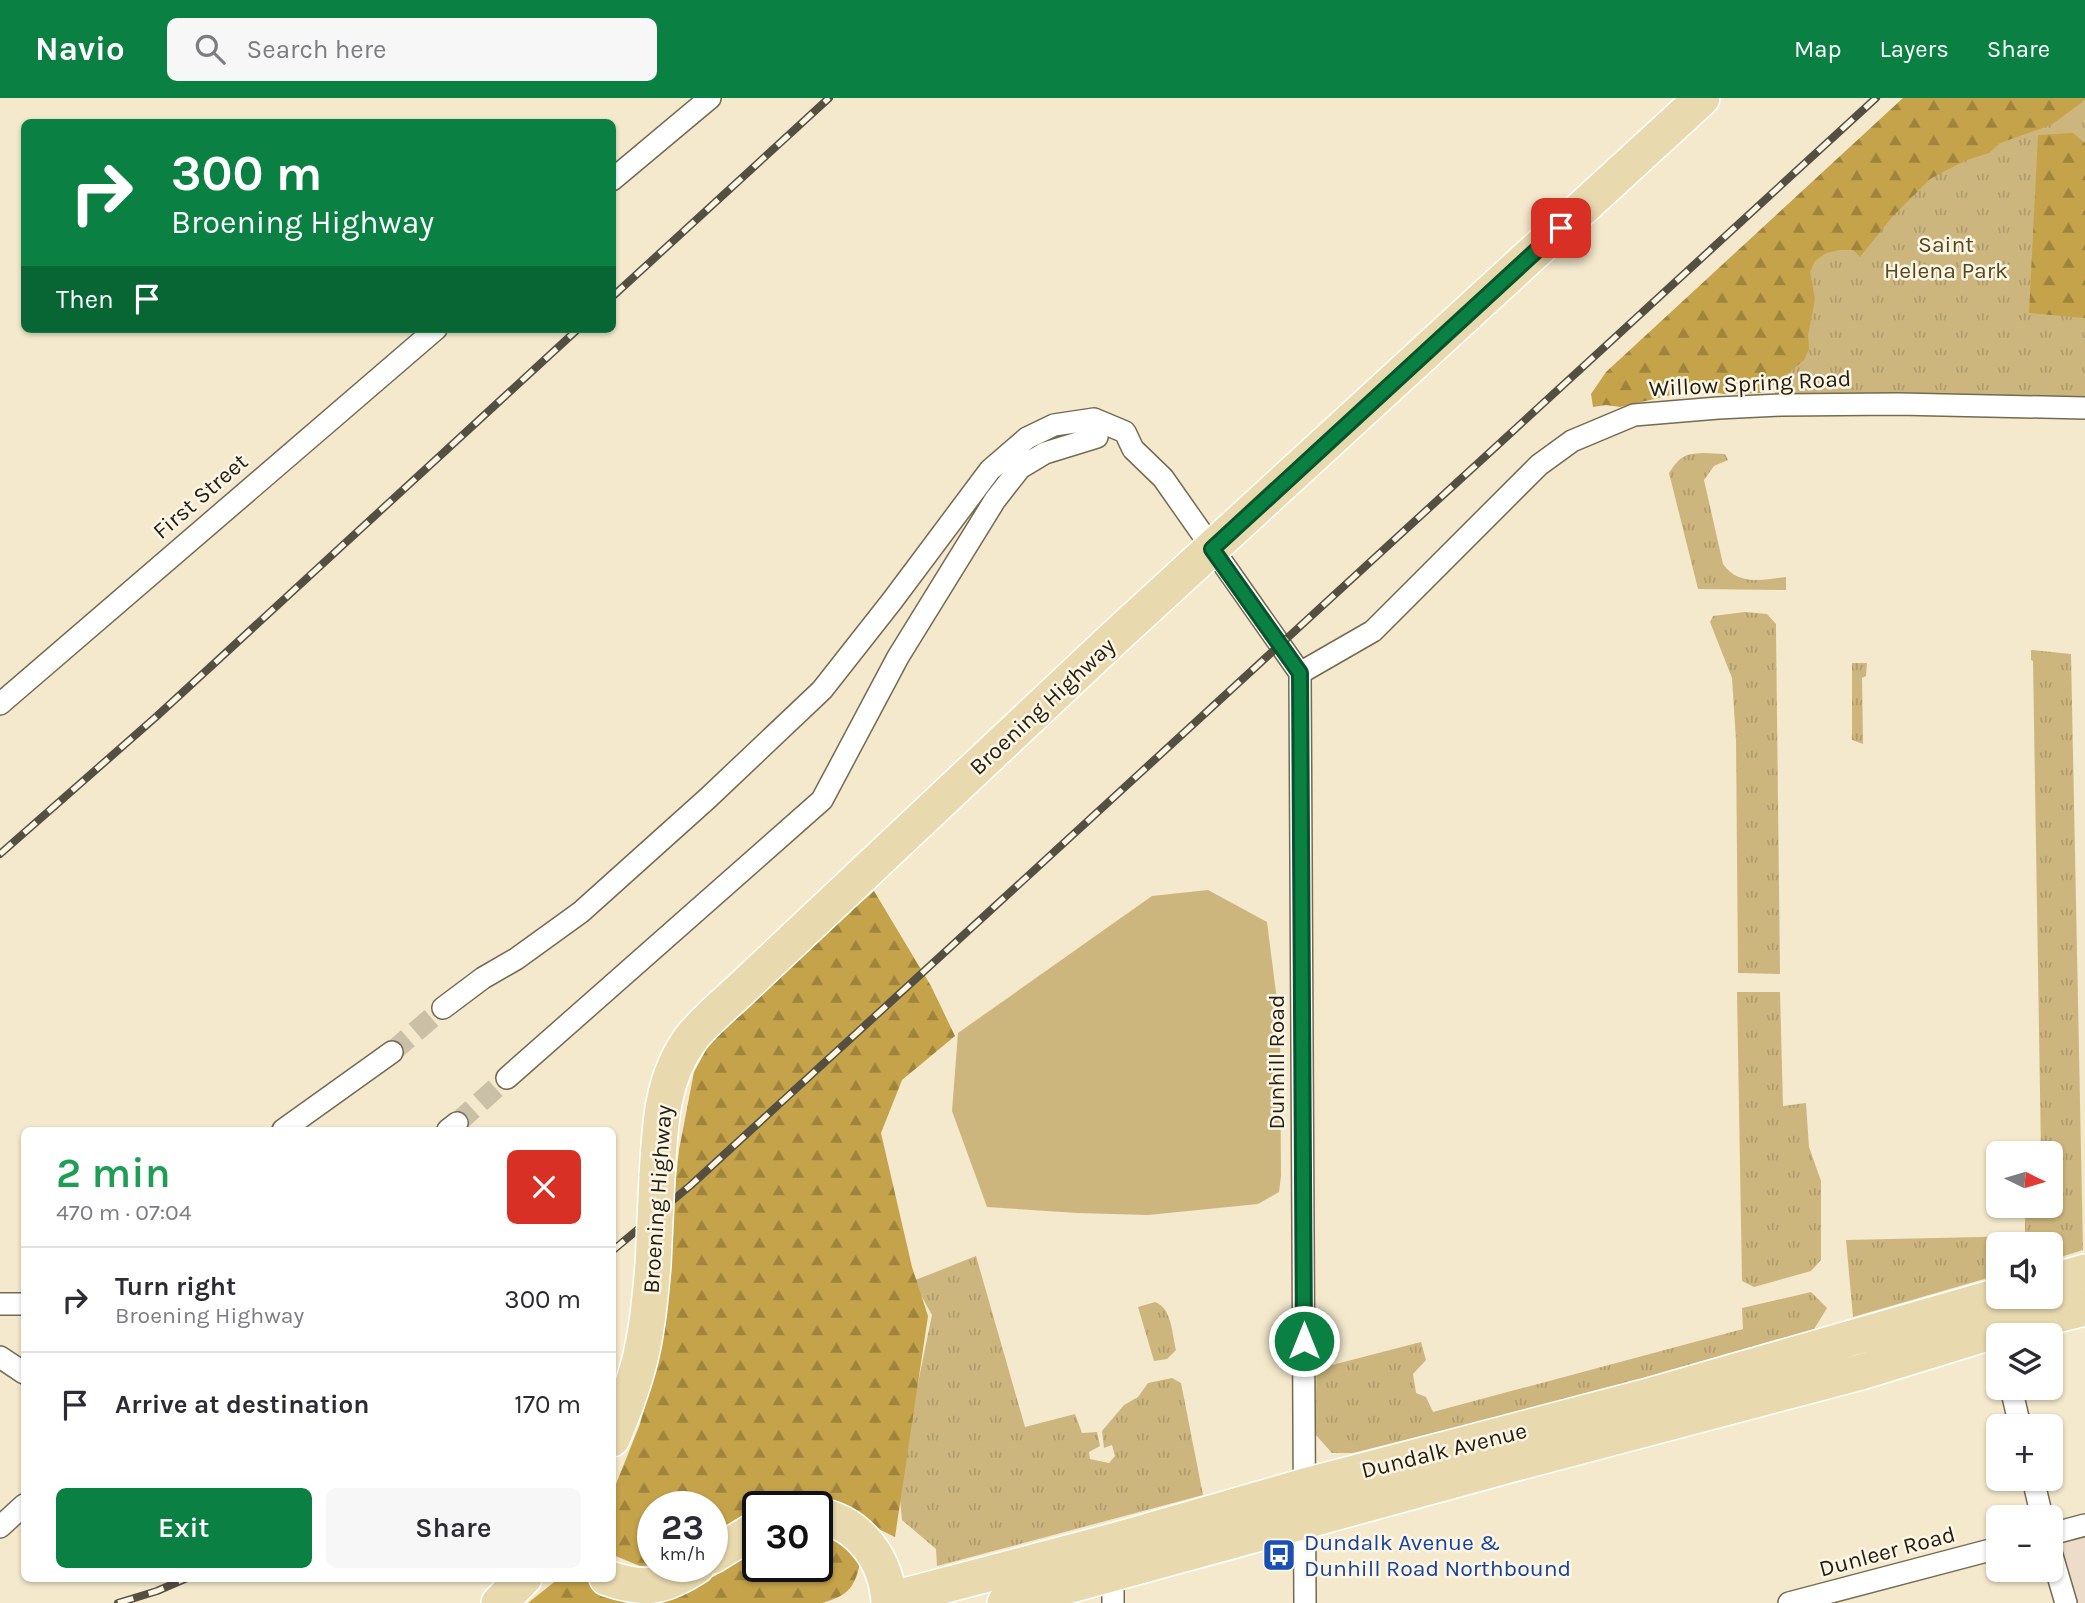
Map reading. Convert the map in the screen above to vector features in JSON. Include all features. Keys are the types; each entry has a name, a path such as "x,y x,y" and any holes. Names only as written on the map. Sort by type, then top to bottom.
{"main road":[{"name":"Broening Highway","path":"616,1430 639,1365 648,1318 664,1095 689,1040 1113,639 1702,98"},
{"path":"2063,1278 2085,1272"},
{"name":"Dundalk Avenue","path":"889,1601 1305,1486 1645,1397 1996,1316 2085,1308"},
{"name":"Dundalk Avenue","path":"1005,1603 1113,1588 1305,1520 1861,1372 1996,1316"},
{"path":"833,1520 867,1542 881,1567 889,1601"},
{"path":"616,1581 633,1586 656,1586 667,1582"},
{"path":"499,1603 520,1582"}],"street":[{"path":"616,177 710,98"},
{"name":"First Street","path":"0,704 431,333"},
{"name":"Willow Spring Road","path":"1300,673 1373,631 1539,465 1572,441 1634,415 1781,405 1898,404 2085,408"},
{"path":"443,1008 483,978 516,960 581,912 708,798 822,690 990,470 1027,438 1054,425 1094,419 1125,432 1133,449 1163,478 1300,673"},
{"path":"507,1079 822,800 898,657 995,500 1020,468 1045,453 1097,437"},
{"name":"Dunhill Road","path":"1300,673 1305,1603"},
{"path":"287,1127 392,1052"},
{"path":"0,1304 21,1304"},
{"path":"0,1357 21,1371"},
{"path":"0,1527 21,1508"},
{"path":"2063,1531 2085,1525"},
{"name":"Dunleer Road","path":"1789,1603 1986,1552"},
{"path":"2060,1582 2066,1603"}],"shaded area":[{"path":"2085,1532 2085,1603 2072,1603 2063,1571 2063,1537"}],"green space":[{"path":"1903,98 2085,100 2051,125 2000,143 1989,153 1964,161 1930,179 1893,216 1860,257 1853,250 1840,250 1826,253 1815,261 1810,272 1815,299 1808,335 1809,349 1804,360 1764,393 1724,394 1697,389 1620,407 1593,407 1591,394 1606,372"},
{"name":"Saint Helena Park","path":"2085,98 2085,396 1775,395 1786,219"},
{"path":"2073,133 2085,143 2085,318 2029,313 2038,135"},
{"path":"1703,453 1725,454 1728,460 1714,466 1704,480 1723,564 1743,579 1786,577 1786,590 1698,589 1669,473 1683,457"},
{"path":"1745,612 1767,614 1776,624 1780,974 1738,973 1736,740 1732,678 1710,622 1713,616"},
{"path":"2031,650 2071,654 2083,1250 2063,1256 2063,1232 2025,1232 2025,1218 2063,1218 2063,1141 2041,1141"},
{"path":"1852,663 1867,663 1866,676 1862,678 1863,744 1852,740"},
{"path":"1208,890 1267,922 1280,1024 1279,1192 1258,1204 1148,1215 987,1207 952,1111 958,1033 1152,896"},
{"path":"874,891 931,986 955,1036 902,1080 881,1133 912,1267 928,1316 895,1537 833,1507 833,1491 742,1491 742,1524 728,1532 728,1491 637,1491 637,1565 616,1556 616,1484 640,1424 656,1364 679,1150 694,1072 717,1030"},
{"path":"1737,992 1780,992 1783,1106 1806,1103 1809,1147 1821,1181 1821,1260 1811,1271 1754,1287 1742,1281"},
{"path":"1986,1237 1986,1278 1853,1317 1846,1240"},
{"path":"976,1256 1025,1427 1075,1414 1082,1433 1097,1432 1100,1446 1089,1452 1090,1459 1109,1463 1115,1456 1112,1445 1104,1448 1102,1431 1124,1405 1138,1397 1148,1383 1172,1378 1181,1383 1203,1495 937,1566 936,1549 902,1520 898,1480 932,1315 913,1281"},
{"path":"1811,1292 1827,1308 1808,1339 1353,1453 1332,1453 1315,1434 1317,1354 1325,1353 1332,1365 1421,1342 1426,1360 1413,1374 1416,1393 1426,1397 1433,1412 1743,1329 1742,1308"},
{"path":"1155,1302 1161,1305 1168,1316 1176,1350 1167,1359 1154,1361 1138,1307"},
{"path":"833,1534 844,1536 861,1559 850,1588 839,1597 822,1603 528,1603 554,1582 592,1582 644,1599 678,1592 701,1582 728,1582 728,1568 742,1558 742,1582 833,1582"}],"tunnel":[{"path":"392,1052 443,1008"},
{"path":"457,1123 507,1078"}],"railway":[{"path":"616,293 829,98"},
{"path":"616,1248 691,1185 1876,98"},
{"path":"0,854 157,716 574,333"},
{"path":"118,1603 178,1582"}],"place":[{"name":"Dundalk Avenue & Dunhill Road Northbound","path":"1279,1555"}],"route":[{"path":"1304,1341 1300,673 1212,549 1561,228"}]}
